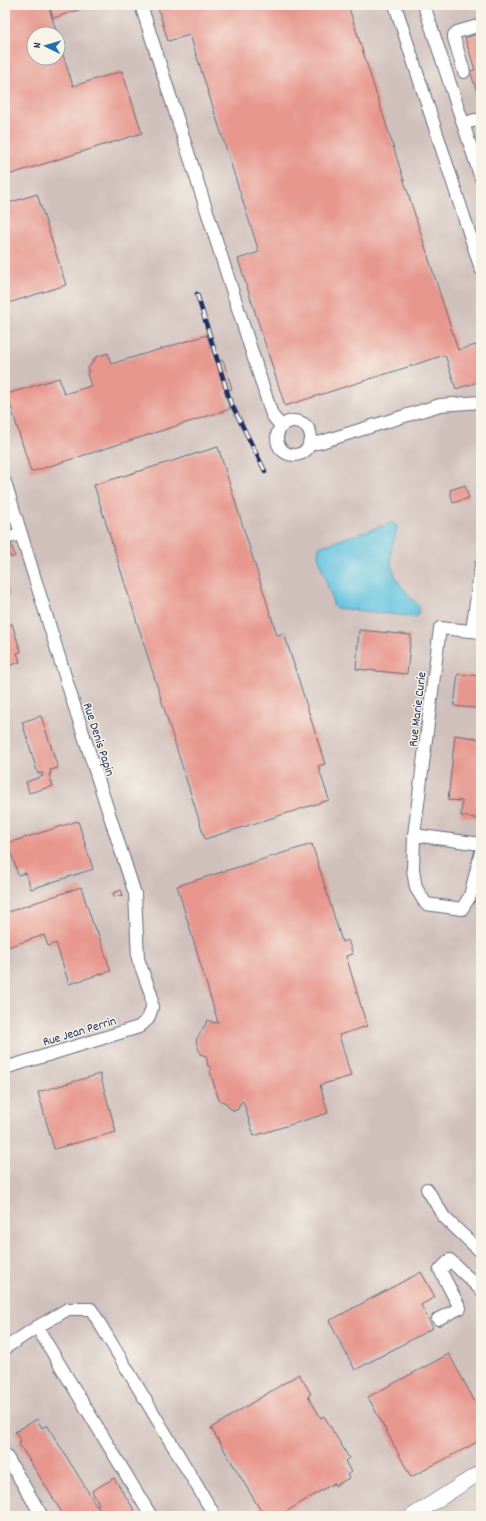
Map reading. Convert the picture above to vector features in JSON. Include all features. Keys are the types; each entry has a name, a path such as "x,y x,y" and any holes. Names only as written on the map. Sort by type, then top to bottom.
{"main road":[{"path":"412,1516 481,1472"}],"street":[{"path":"141,5 272,415 281,426"},
{"path":"395,5 481,269"},
{"path":"424,5 481,178"},
{"path":"464,72 455,43 454,34 481,24"},
{"path":"438,49 455,43"},
{"path":"463,124 475,120 481,120"},
{"path":"309,443 318,443 440,405 481,402"},
{"path":"290,421 301,422 308,429 310,434 307,448 299,453 288,453 283,451 277,441 277,436 281,426 290,421"},
{"name":"Rue Denis Papin","path":"5,482 76,712 135,894 138,959 151,994 152,1008"},
{"path":"5,538 21,534"},
{"path":"476,632 481,565"},
{"name":"Rue Marie Curie","path":"414,835 440,628 476,632"},
{"path":"481,844 414,835 413,870 416,888 426,904 462,909 470,896 481,852"},
{"name":"Rue Jean Perrin","path":"5,1068 139,1026 148,1019 152,1008"},
{"path":"427,1189 444,1216 481,1252"},
{"path":"438,1319 460,1308 440,1270 450,1260 481,1290"},
{"path":"5,1348 68,1309 91,1309 215,1516"},
{"path":"37,1327 151,1516"},
{"path":"5,1454 42,1516"}],"shaded area":[{"path":"5,5 481,5 481,1516 5,1516"}],"water":[{"path":"390,523 397,526 391,550 391,562 393,569 399,583 419,607 418,615 416,617 336,608 334,606 318,555 319,547"}],"building":[{"path":"5,5 48,5 55,26 26,26 26,66 66,66 66,64 73,86 122,71 142,133 5,176"},
{"path":"49,5 83,5 84,8 53,18"},
{"path":"157,5 348,5 458,350 476,345 481,360 481,381 456,389 445,355 285,406 238,259 259,252 190,35 168,41"},
{"path":"481,33 481,104 470,71 475,70 465,38"},
{"path":"37,194 66,285 5,304 5,204"},
{"path":"207,335 216,363 223,360 232,389 224,391 230,409 31,472 7,394 59,378 64,394 91,386 87,374 89,371 87,370 96,357 108,353 111,364"},
{"path":"218,447 277,635 284,633 325,764 318,766 329,800 205,839 94,485"},
{"path":"465,485 469,498 453,503 450,490"},
{"path":"11,544 15,556 11,558 7,545"},
{"path":"5,579 10,594 5,595"},
{"path":"12,624 21,652 17,653 20,662 5,667 5,659 9,658 5,646 5,626"},
{"path":"359,630 411,635 407,674 356,669"},
{"path":"458,674 481,676 481,709 454,706"},
{"path":"41,716 58,768 50,770 51,774 49,774 53,786 29,793 26,782 43,776 42,773 38,774 22,722"},
{"path":"455,735 481,739 481,819 461,816 462,801 448,800"},
{"path":"78,821 93,869 31,889 26,873 18,875 8,843"},
{"path":"312,844 342,942 348,940 353,954 346,956 367,1026 339,1035 351,1076 320,1085 328,1113 254,1136 243,1101 238,1109 234,1111 228,1107 226,1103 219,1100 210,1072 212,1068 208,1066 206,1056 200,1054 196,1040 208,1020 214,1023 218,1022 177,886"},
{"path":"81,887 95,930 97,930 111,971 69,984 56,943 48,946 44,935 5,948 5,913"},
{"path":"121,890 123,895 114,897 113,893"},
{"path":"100,1074 116,1132 54,1149 38,1092"},
{"path":"421,1272 435,1297 421,1305 433,1328 355,1370 329,1321"},
{"path":"449,1354 481,1413 481,1417 477,1419 481,1427 481,1440 411,1477 368,1397"},
{"path":"299,1374 311,1394 308,1396 321,1418 324,1416 349,1458 345,1461 351,1472 347,1475 349,1478 335,1486 334,1483 279,1516 268,1516 264,1513 264,1510 261,1511 211,1428"},
{"path":"37,1419 42,1428 47,1425 103,1516 64,1516 18,1442 21,1441 15,1432"},
{"path":"114,1478 138,1516 107,1516 97,1505 99,1504 92,1491"}],"railway":[{"path":"197,294 230,401 265,471"}]}
